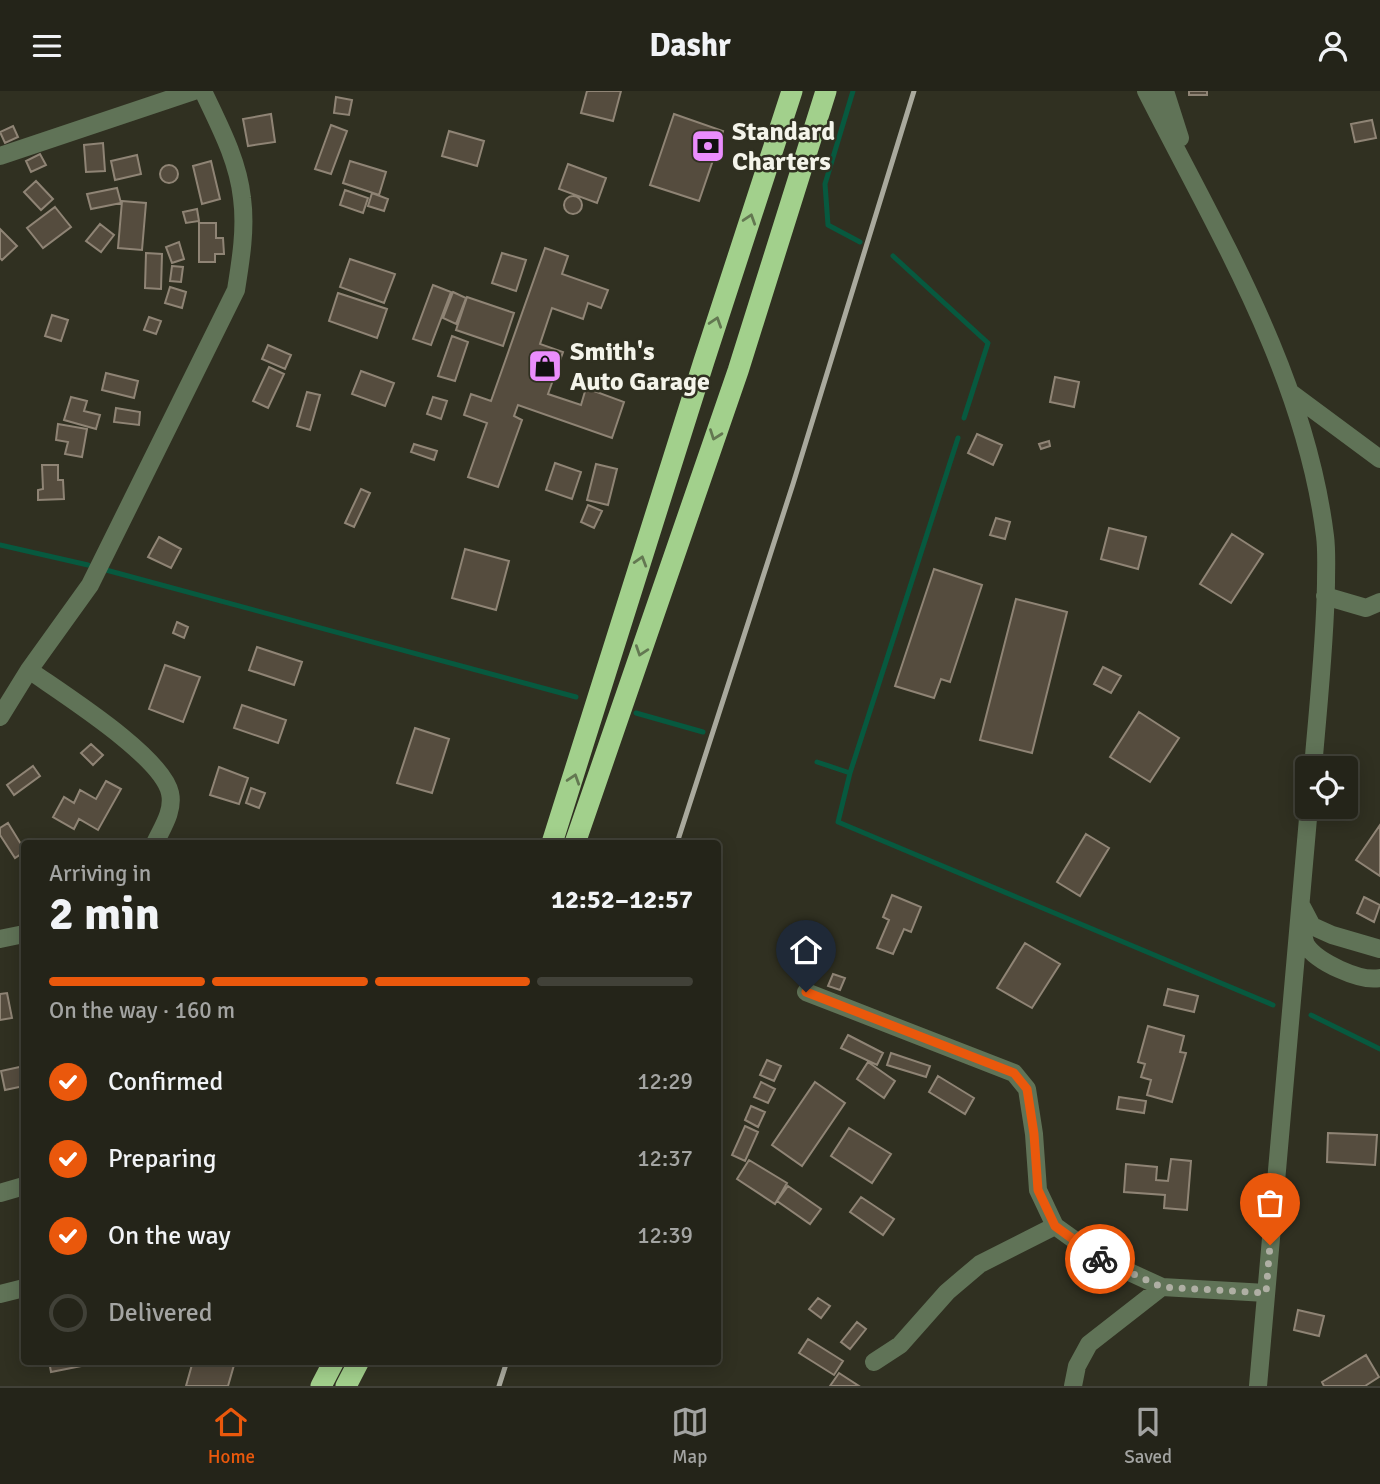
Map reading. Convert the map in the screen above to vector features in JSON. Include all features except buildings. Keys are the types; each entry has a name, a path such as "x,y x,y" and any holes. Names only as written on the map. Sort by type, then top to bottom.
{"highway":[{"path":"553,840 792,91"},
{"path":"576,840 738,371 826,91"},
{"path":"321,1386 332,1365"},
{"path":"346,1386 357,1365"}],"street":[{"path":"0,156 194,91"},
{"path":"0,717 29,670 90,585 236,290 243,249 242,197 229,146 203,91"},
{"path":"1146,91 1254,305 1291,393 1313,468 1326,538 1325,596 1314,756"},
{"path":"1165,91 1176,127 1211,216"},
{"path":"1291,393 1380,459"},
{"path":"1325,596 1366,608 1380,602"},
{"path":"29,670 143,752 163,777 170,792 171,808 156,840"},
{"path":"1258,1386 1308,819"},
{"path":"1300,913 1312,926 1332,935 1380,949"},
{"path":"1300,913 1307,946 1325,962 1345,972 1380,978"},
{"path":"0,939 21,934"},
{"path":"806,992 1014,1073 1027,1089 1038,1190 1055,1226 1101,1259 1162,1287 1266,1293"},
{"path":"0,1193 21,1187"},
{"path":"874,1362 900,1345 947,1292 980,1264 1055,1226"},
{"path":"1073,1386 1077,1366 1089,1344 1162,1287"},
{"path":"0,1294 21,1289"}],"waterway":[{"path":"853,91 825,184 828,225 860,242"},
{"path":"893,256 988,343 964,418"},
{"path":"958,438 850,773 838,822 1273,1005"},
{"path":"0,545 88,565"},
{"path":"106,570 576,697"},
{"path":"636,713 703,732"},
{"path":"817,762 850,773"},
{"path":"1311,1015 1380,1049"}],"railway":[{"path":"678,840 793,484 914,91"},
{"path":"499,1386 506,1365"}],"way so far":[{"path":"1100,1259 1162,1287 1266,1293 1270,1245"}],"place":[{"name":"Standard Charters","path":"708,146"},
{"name":"Smith's Auto Garage","path":"545,366"}],"route":[{"path":"806,992 1014,1073 1027,1089 1038,1190 1055,1226 1100,1259"}]}
